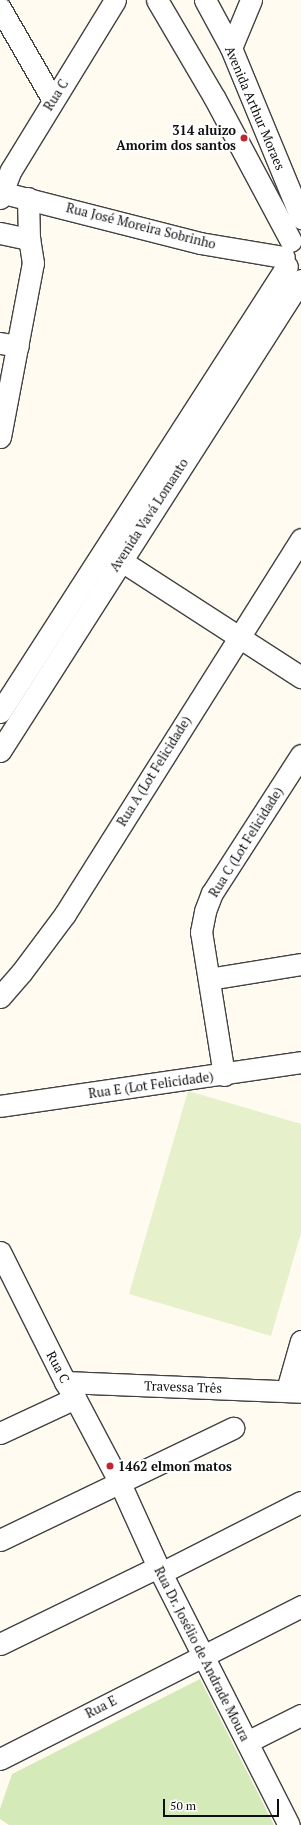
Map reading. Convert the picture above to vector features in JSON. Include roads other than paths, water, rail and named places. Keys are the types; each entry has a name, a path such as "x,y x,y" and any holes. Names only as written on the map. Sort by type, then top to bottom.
{"street":[{"name":"Rua C","path":"1,194 5,166 53,100 115,0"},
{"name":"Avenida Arthur Moraes","path":"157,0 214,97 294,259"},
{"name":"Avenida Arthur Moraes","path":"205,0 231,48 301,218"},
{"path":"231,48 251,0"},
{"path":"0,8 53,100"},
{"name":"Rua José Moreira Sobrinho","path":"1,194 28,198 200,242 294,259"},
{"path":"0,437 9,344 33,263 29,239 28,198"},
{"path":"0,233 29,239"},
{"name":"Avenida Vavá Lomanto","path":"0,751 120,560 294,259"},
{"name":"Avenida Vavá Lomanto","path":"0,712 294,259"},
{"name":"Rua A (Lot Felicidade)","path":"0,997 21,973 65,914 238,635 301,539"},
{"path":"120,560 301,677"},
{"name":"Rua C (Lot Felicidade)","path":"224,1075 201,932 212,893 301,755"},
{"path":"209,979 301,964"},
{"name":"Rua E (Lot Felicidade)","path":"0,1106 224,1075 301,1062"},
{"name":"Rua C","path":"0,1252 70,1390 119,1481"},
{"path":"294,1391 301,1341"},
{"path":"0,1433 70,1390"},
{"name":"Travessa Três","path":"70,1390 294,1391"},
{"path":"0,1540 119,1481 232,1428"},
{"name":"Rua Dr. Josélio de Andrade Moura","path":"119,1481 159,1570 289,1825"},
{"path":"0,1644 301,1502"},
{"name":"Rua E","path":"0,1759 301,1606"},
{"path":"246,1742 301,1715"}],"place":[{"name":"314 aluizo Amorim dos santos","path":"244,138"},
{"name":"1462 elmon matos","path":"110,1466"}]}
